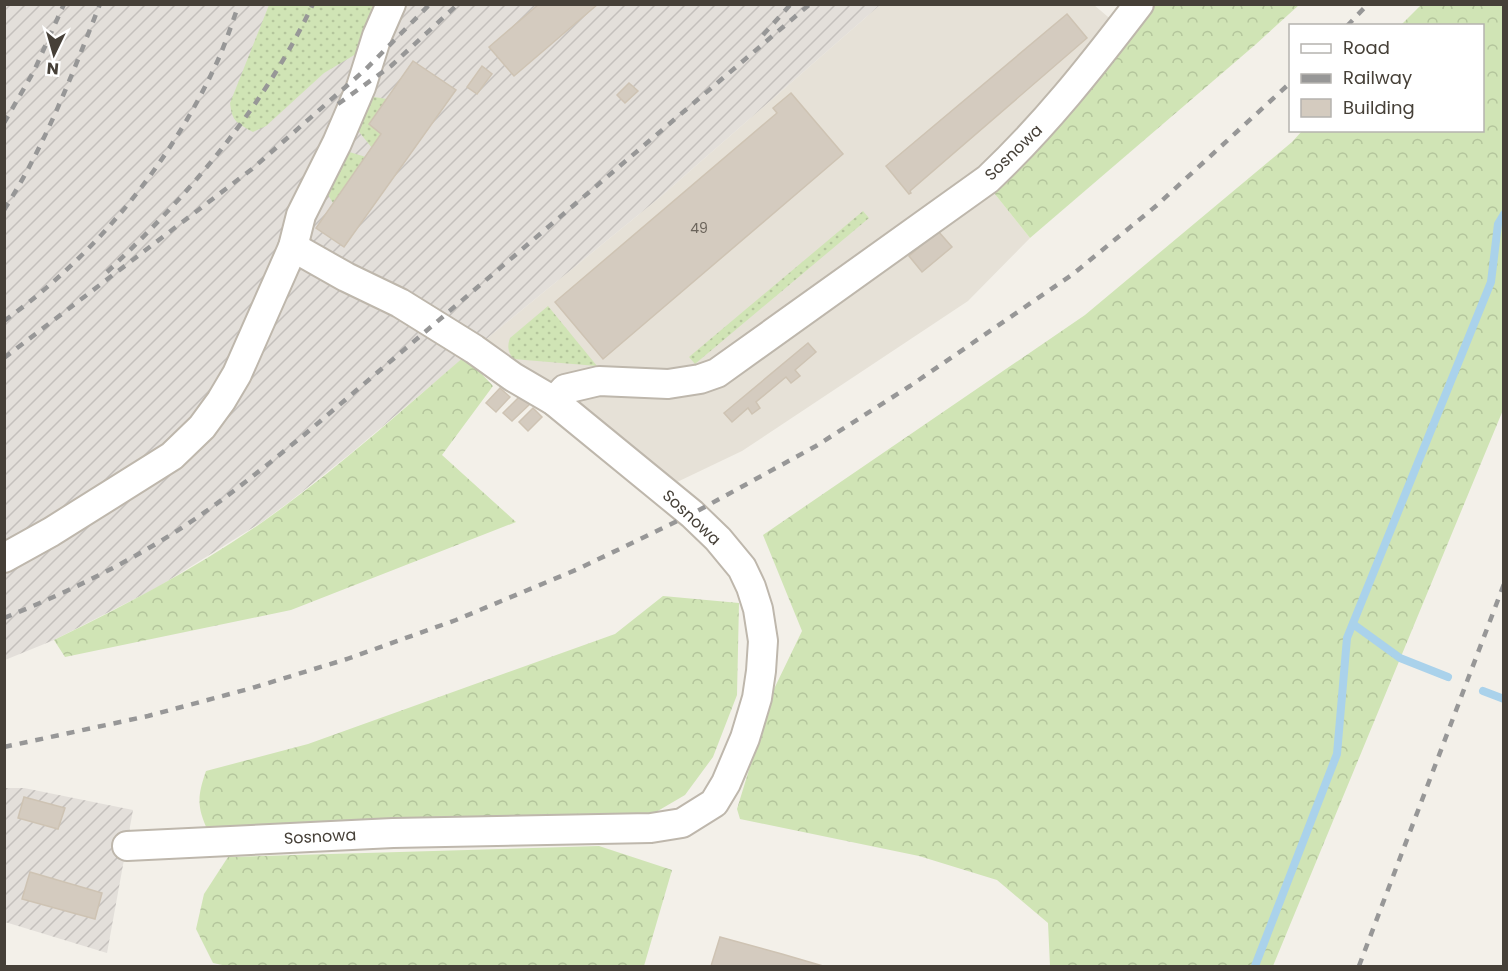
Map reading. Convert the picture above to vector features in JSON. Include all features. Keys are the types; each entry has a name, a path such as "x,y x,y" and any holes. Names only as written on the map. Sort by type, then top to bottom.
{"street":[{"path":"4,558 51,532 163,461 202,427 237,374 293,247 301,216 337,143 361,87 377,36 392,4"},
{"name":"Sosnowa","path":"127,846 393,832 651,828 682,823 714,803 736,763 757,698 763,641 758,609 751,588 742,568 718,539 670,496 554,401 565,389 599,381 668,384 700,379 717,373 988,179 1026,142 1072,90 1139,4"},
{"path":"293,247 346,277 400,303 554,401"}],"shaded area":[{"path":"5,5 880,5 659,198 288,503 262,522 158,587 54,640 5,660"},
{"path":"880,5 1094,5 1127,33 990,188 1030,238 968,301 742,451 675,483 480,344 659,198"},
{"path":"4,788 24,788 133,810 107,953 5,922"}],"green space":[{"path":"269,5 380,5 361,51 324,73 266,126 253,132 236,121 230,103"},
{"path":"1149,5 1299,5 1030,238 990,188"},
{"path":"1421,5 1503,5 1503,410 1273,966 1050,966 1048,923 997,880 919,856 740,819 737,809 773,691 802,631 763,535 1085,315 1301,132 1484,132 1484,24 1402,24"},
{"path":"374,97 387,99 369,124 381,134 372,148 356,128 368,101"},
{"path":"346,151 366,157 333,203 328,195"},
{"path":"863,211 869,218 695,364 689,357"},
{"path":"548,306 597,366 513,359 508,349 510,338"},
{"path":"465,356 493,386 442,455 516,522 291,610 65,657 54,640 161,585 264,521 342,462"},
{"path":"663,596 739,603 737,695 713,757 685,795 644,819 208,831 200,808 201,788 206,771 308,744 615,634"},
{"path":"599,846 672,870 644,966 227,966 213,963 196,929 204,894 228,857"}],"building":[{"path":"539,4 598,4 514,76 489,47"},
{"path":"1067,14 1087,38 909,194 886,166"},
{"path":"413,61 456,90 344,247 316,228 381,134 369,124"},
{"path":"482,66 492,74 477,94 467,87"},
{"path":"629,83 638,91 625,103 617,95"},
{"path":"791,93 843,154 603,359 555,302 777,113 773,108"},
{"path":"938,231 952,247 922,272 909,256"},
{"path":"808,343 816,352 795,370 800,376 791,383 786,377 756,402 760,408 752,414 748,408 732,422 724,413"},
{"path":"500,388 510,397 496,412 486,403"},
{"path":"521,395 530,404 512,421 503,413"},
{"path":"533,408 542,417 528,431 519,422"},
{"path":"24,797 65,808 58,829 18,818"},
{"path":"30,872 102,893 95,919 22,899"},
{"path":"720,937 782,954 823,966 711,966"}],"waterway":[{"path":"1255,966 1337,754 1347,638 1491,282 1498,224 1504,214"},
{"path":"1353,624 1400,658 1448,677"},
{"path":"1483,691 1504,699"}],"railway":[{"path":"4,123 34,71 64,4"},
{"path":"4,210 45,135 100,4"},
{"path":"4,321 38,295 100,237 154,170 178,135 199,98 221,53 239,4"},
{"path":"107,272 167,212 223,147 272,78 313,4"},
{"path":"4,358 252,169 366,69 430,4"},
{"path":"338,104 391,66 458,4"},
{"path":"763,35 791,4"},
{"path":"4,618 54,597 126,561 173,534 237,489 304,435 810,4"},
{"path":"1349,24 1368,4"},
{"path":"4,747 148,716 347,659 456,620 578,569 692,514 816,446 910,386 1073,274 1156,206 1289,84"},
{"path":"1359,966 1504,584"}]}
